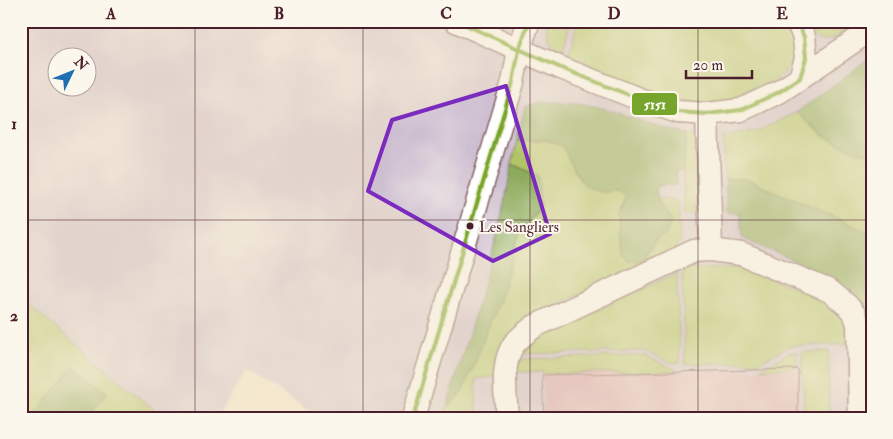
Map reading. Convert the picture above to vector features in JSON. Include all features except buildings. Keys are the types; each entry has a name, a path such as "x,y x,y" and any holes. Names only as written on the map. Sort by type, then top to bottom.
{"street":[{"path":"456,21 519,50 640,99 678,112 707,114 741,110 779,92 872,29"},
{"path":"413,418 529,21"},
{"path":"797,21 804,37 806,58 800,78"},
{"path":"707,114 711,250"},
{"path":"507,418 507,358 514,344 525,333 535,326 694,251 711,250 741,254 830,291 848,306 855,315 858,324 860,418"}],"highlighted area":[{"path":"506,86 550,234 493,261 368,191 392,120"}],"shaded area":[{"name":"Les Sangliers","path":"21,21 872,21 872,418 320,418 247,370 216,418 164,418 21,298"}],"green space":[{"path":"546,21 571,21 562,52 550,39"},
{"path":"578,21 781,21 791,37 794,55 789,67 782,75 756,91 723,102 692,102 662,94 568,55"},
{"path":"815,21 857,21 842,33 825,41 819,40 813,33 812,29"},
{"path":"872,57 872,155 856,151 824,136 797,112"},
{"path":"540,102 574,103 594,106 675,132 687,134 683,171 676,171 676,185 656,186 660,204 671,220 666,235 654,241 642,260 630,262 623,255 619,215 626,198 619,191 603,192 588,186 577,175 562,145 545,140 517,140 525,107"},
{"path":"797,112 824,136 856,151 872,155 872,234 747,179 725,179 723,139 757,132"},
{"path":"687,134 693,135 697,145 697,213 684,213 683,171"},
{"path":"517,140 545,140 562,145 579,179 604,192 619,190 626,198 619,215 621,234 642,260 671,220 660,208 656,198 678,201 680,243 676,245 677,251 529,318 495,377 476,379 477,418 444,418 447,407 460,396 474,365 504,286 520,231 540,207 538,176 512,164"},
{"path":"512,164 538,176 540,207 520,231 504,286 474,365 460,396 447,407 483,287 499,226"},
{"path":"725,179 746,179 872,234 872,332 865,307 855,294 826,276 742,238 740,213 727,213"},
{"path":"740,268 822,297 847,320 851,344 790,346 759,362 685,364 682,271 686,269"},
{"path":"677,273 680,363 672,363 644,351 521,354 528,346 558,328"},
{"path":"21,298 164,418 21,418"},
{"path":"829,351 829,418 804,418 802,352"},
{"path":"790,352 797,352 797,367 760,369"},
{"path":"644,355 677,371 543,374 543,372 517,372 519,359"},
{"path":"74,366 107,393 87,418 32,418"}],"transit line":[{"name":"5151","path":"457,21 561,68 639,99 678,112 707,114 741,110 779,92 800,78 806,58 804,37 797,21"},
{"name":"5151","path":"413,418 513,82 519,50 529,21"}],"place":[{"name":"Les Sangliers","path":"470,226"}]}
